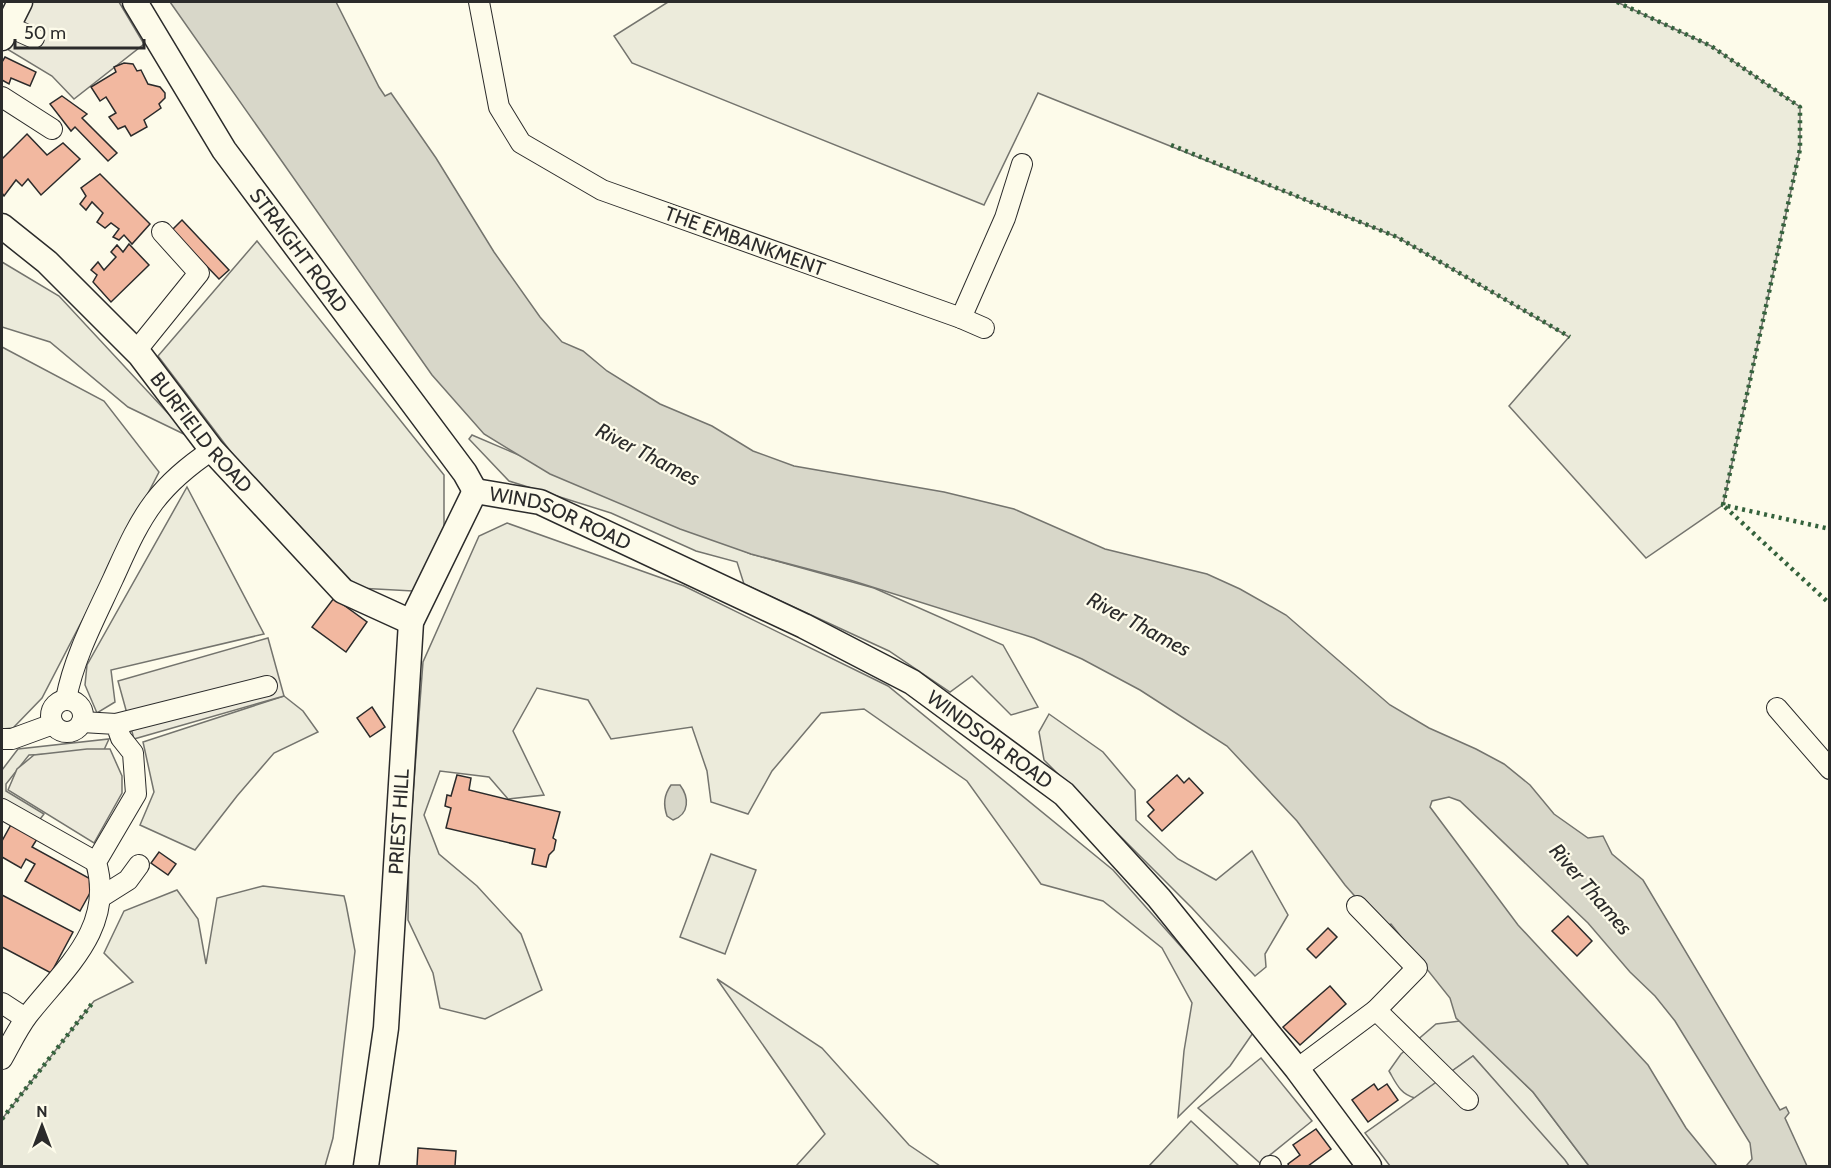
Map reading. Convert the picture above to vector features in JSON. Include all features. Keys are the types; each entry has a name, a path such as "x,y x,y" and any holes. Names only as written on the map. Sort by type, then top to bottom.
{"main road":[{"path":"4,32 20,2"},
{"name":"STRAIGHT ROAD","path":"135,2 224,150 465,473 475,491"},
{"name":"BURFIELD ROAD","path":"2,226 47,262 136,351 212,450 343,591 411,622"},
{"name":"PRIEST HILL","path":"366,1167 386,1028 411,622 475,491"},
{"name":"WINDSOR ROAD","path":"475,491 540,502 708,579 912,682 1064,794 1159,898 1297,1069 1370,1167"}],"street":[{"name":"THE EMBANKMENT","path":"479,2 499,107 521,142 602,190 984,328"},
{"path":"4,32 34,38"},
{"path":"2,97 52,129"},
{"path":"961,318 1005,218 1022,164"},
{"path":"136,351 199,273 162,232"},
{"path":"66,699 70,679 90,627 138,526 155,501 182,473 212,450"},
{"path":"53,724 68,732 82,722 116,724 267,686"},
{"path":"53,724 52,710 57,703 66,699 80,705 82,722"},
{"path":"1777,708 1830,769"},
{"path":"5,744 53,724"},
{"path":"96,862 136,794 134,753 121,738 116,724"},
{"path":"2,809 96,862 101,880 97,918 87,942 26,1018 2,1059"},
{"path":"100,897 128,880 139,865"},
{"path":"1297,1069 1376,1010 1417,968 1357,906"},
{"path":"2,1003 26,1018"},
{"path":"1376,1010 1468,1100"}],"shaded area":[{"path":"31,2 119,2 144,44 74,99 52,76 7,49"},
{"path":"668,2 1617,2 1711,46 1800,107 1800,149 1723,505 1646,558 1509,406 1569,337 1397,237 1038,93 984,205 632,63 614,36"},
{"path":"257,241 444,475 444,535 413,591 358,588 234,456 158,356"},
{"path":"2,262 59,296 190,437 128,407 50,342 2,327"},
{"path":"2,347 104,401 159,472 42,698 13,728 2,729"},
{"path":"472,435 751,554 874,588 1003,645 1038,707 1011,715 972,676 950,692 889,651 744,584 737,562 696,551 611,513 509,481 469,439"},
{"path":"187,487 264,634 111,670 115,702 97,713 85,685 87,665"},
{"path":"507,523 684,586 888,686 1113,870 1255,1030 1230,1066 1178,1117 1184,1051 1192,1003 1162,948 1103,901 1041,884 967,781 864,709 821,713 772,771 748,814 711,802 707,771 692,727 611,739 588,700 537,688 513,731 544,795 508,799 489,777 440,771 424,815 439,854 477,886 521,934 542,990 485,1019 440,1008 433,973 408,920 409,848 423,662 479,536"},
{"path":"268,638 284,696 134,739 118,681"},
{"path":"284,696 303,711 318,732 274,753 195,850 140,825 154,792 143,742"},
{"path":"1049,714 1103,752 1135,790 1136,820 1178,859 1216,880 1252,851 1288,915 1265,954 1266,967 1255,976 1192,908 1044,760 1039,732"},
{"path":"109,739 103,752 29,755 6,784 6,791 44,814 35,826 2,804 2,770 18,749"},
{"path":"87,749 110,749 122,776 122,793 94,843 8,790 17,769 34,755"},
{"path":"711,854 756,870 725,954 680,937"},
{"path":"263,886 344,896 346,904 355,951 333,1138 325,1166 2,1166 2,1119 94,1001 133,982 104,953 124,911 177,890 198,919 206,964 217,898"},
{"path":"717,979 822,1048 909,1145 940,1166 796,1166 825,1134"},
{"path":"1460,1021 1533,1092 1589,1166 1569,1166 1473,1056 1415,1098 1399,1088 1389,1071 1401,1054 1436,1024"},
{"path":"1473,1056 1569,1166 1390,1166 1365,1133"},
{"path":"1261,1058 1312,1121 1260,1163 1198,1108"},
{"path":"1191,1121 1239,1166 1149,1166"}],"water":[{"name":"River Thames","path":"170,2 336,2 379,87 385,96 391,93 436,158 494,252 540,317 562,342 583,351 607,371 660,404 712,426 753,451 794,466 944,492 1014,509 1105,549 1207,574 1240,589 1286,615 1390,705 1429,728 1504,764 1530,785 1554,814 1588,838 1603,836 1612,854 1643,880 1780,1110 1786,1107 1789,1113 1785,1118 1807,1166 1746,1166 1752,1159 1750,1143 1675,1021 1588,923 1460,801 1449,797 1432,801 1430,807 1518,925 1648,1065 1686,1128 1717,1166 1589,1166 1533,1092 1456,1018 1450,998 1391,924 1384,926 1375,919 1345,885 1297,821 1227,746 1140,690 1082,659 1034,638 850,580 751,554 680,529 550,474 484,434 432,375"},
{"path":"671,785 680,785 686,800 683,814 673,820 667,816 665,804"}],"building":[{"path":"5,57 36,72 30,86 11,78 9,84 2,80 2,62"},
{"path":"124,63 133,64 137,71 141,70 148,84 160,87 165,93 165,98 159,104 161,108 144,120 147,127 131,136 125,126 118,129 109,117 116,113 106,97 100,101 91,87 116,72 114,67"},
{"path":"62,96 87,114 82,118 117,153 108,161 75,127 71,131 50,104"},
{"path":"27,134 47,155 63,143 80,159 41,195 28,179 22,186 16,180 4,196 2,193 2,159"},
{"path":"100,174 150,224 132,244 124,235 119,240 113,237 119,229 111,223 105,228 97,222 103,213 92,202 86,210 80,204 86,196 81,188"},
{"path":"182,220 229,270 219,279 172,230"},
{"path":"129,244 149,265 111,302 93,282 97,275 91,270 98,262 104,270 116,257 111,252 117,245 123,252"},
{"path":"334,598 367,622 346,652 312,627"},
{"path":"372,707 385,727 370,737 357,718"},
{"path":"457,775 471,778 469,790 560,812 553,838 556,840 554,850 549,855 546,867 532,864 535,849 446,828 451,808 445,806 447,795 451,796"},
{"path":"1177,775 1184,783 1189,778 1203,793 1162,831 1148,816 1154,810 1147,802"},
{"path":"13,821 39,836 32,847 96,882 80,911 25,881 35,864 26,859 21,868 2,857 2,841"},
{"path":"159,852 176,864 168,875 151,863"},
{"path":"2,895 73,932 51,973 2,947"},
{"path":"1568,916 1592,941 1577,956 1552,931"},
{"path":"1328,928 1337,937 1316,958 1307,949"},
{"path":"1330,986 1346,1004 1300,1045 1283,1027"},
{"path":"1374,1084 1378,1090 1387,1084 1398,1100 1368,1122 1352,1100"},
{"path":"1316,1129 1331,1149 1308,1166 1289,1166 1288,1164 1300,1155 1293,1145"},
{"path":"418,1148 456,1151 455,1166 417,1166"}],"hedge":[{"path":"1617,2 1711,46 1800,107 1800,149 1723,505 1830,529"},
{"path":"1171,145 1397,237 1570,337"},
{"path":"1725,507 1830,604"},
{"path":"2,1119 94,1001"}]}
